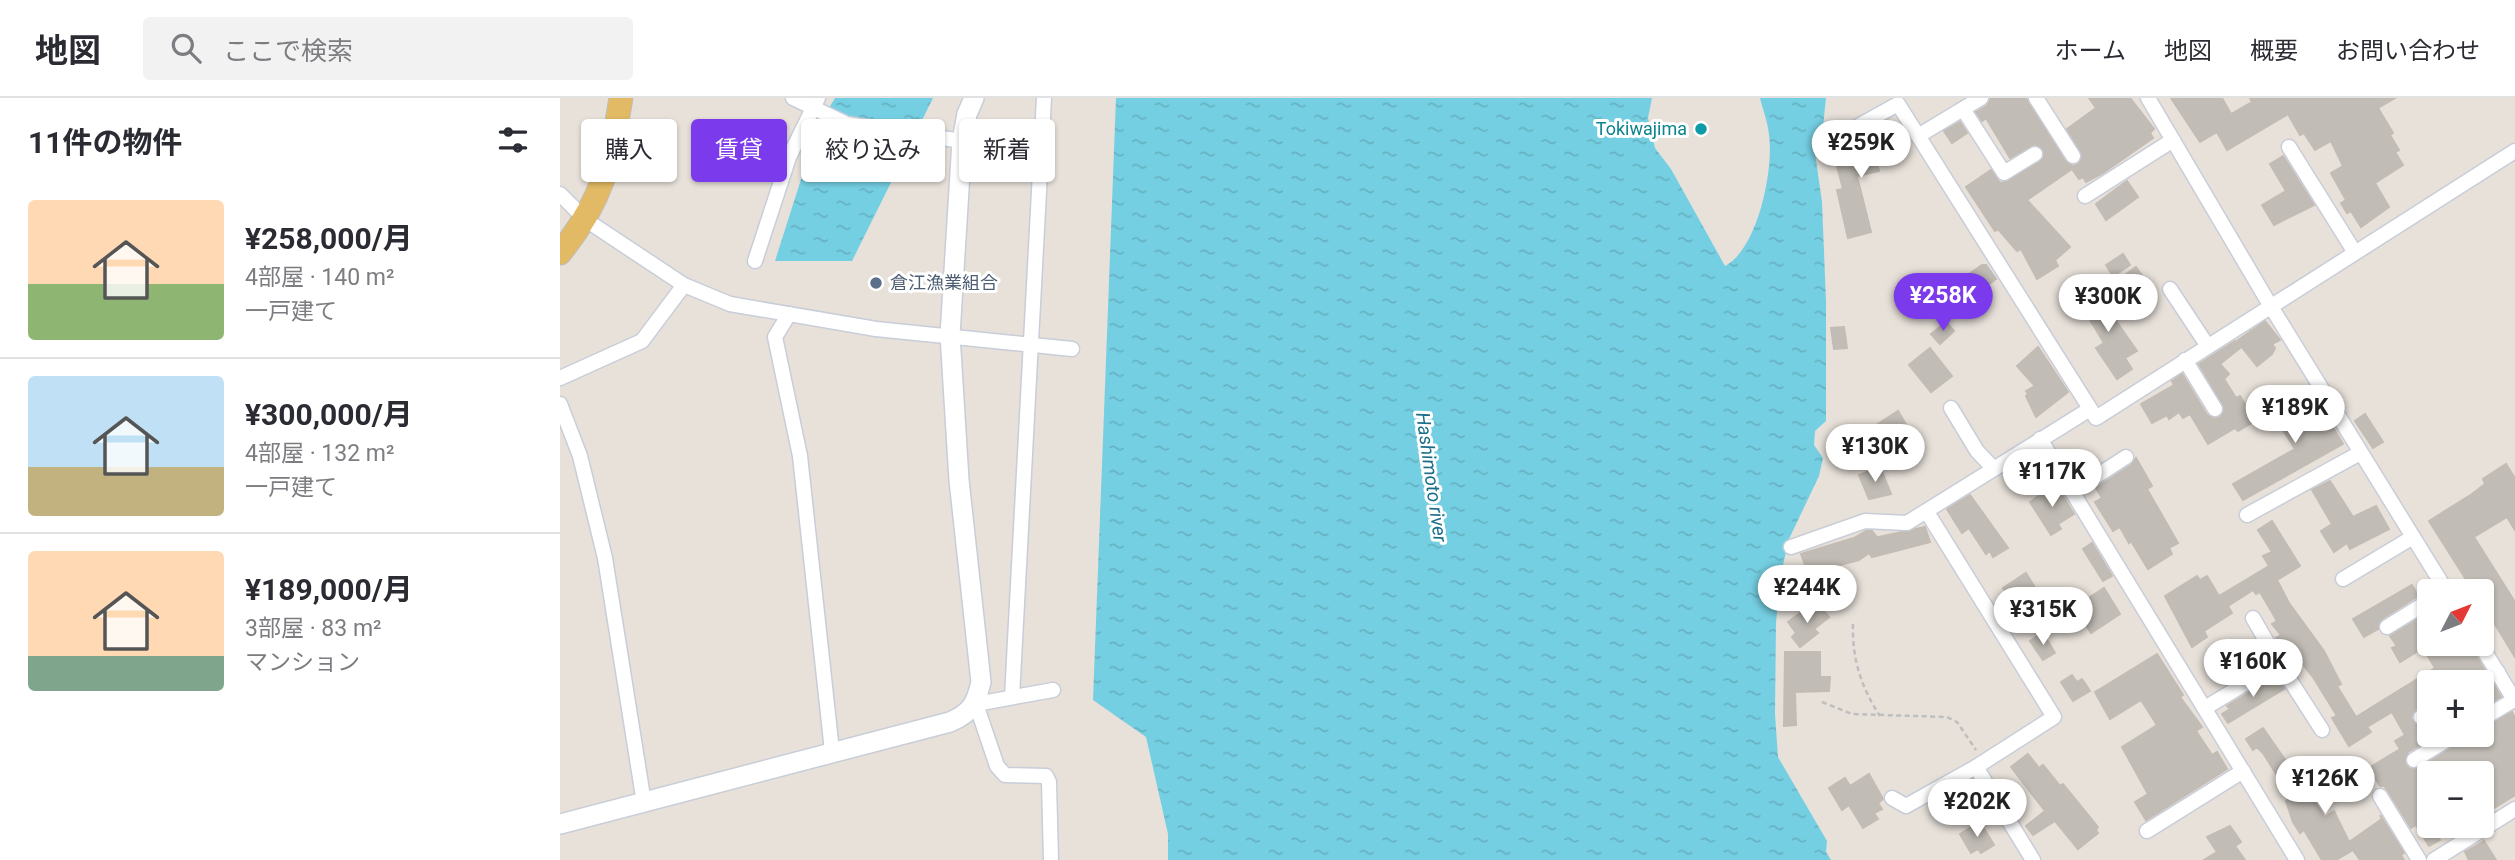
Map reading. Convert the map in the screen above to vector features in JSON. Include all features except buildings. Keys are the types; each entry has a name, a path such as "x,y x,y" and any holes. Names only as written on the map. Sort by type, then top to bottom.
{"main road":[{"path":"560,253 586,220 607,173 621,98"}],"street":[{"path":"793,98 816,103 847,124 959,141"},
{"path":"966,119 974,98"},
{"path":"1012,697 1044,98"},
{"path":"1918,136 1981,98"},
{"path":"2036,98 2073,156"},
{"path":"2151,99 2270,305 2439,579"},
{"path":"755,261 789,157 816,103"},
{"path":"1833,140 1898,104 2096,418 2354,251 2515,151"},
{"path":"1963,109 2004,173 2035,154"},
{"path":"2085,196 2173,140"},
{"path":"2289,147 2354,251"},
{"path":"560,824 950,722 965,716 976,704 981,682 959,480 950,335 959,182"},
{"path":"560,194 586,220 684,285 730,304 876,329 1072,349"},
{"path":"560,378 642,341 684,285"},
{"path":"2170,289 2207,345"},
{"path":"789,314 775,337 800,456 832,751"},
{"path":"2185,360 2216,409"},
{"path":"560,404 580,456 604,558 644,803"},
{"path":"1951,408 1977,450 1994,469"},
{"path":"1791,547 1865,521 1907,523 2090,410"},
{"path":"2040,439 2243,771 2293,859"},
{"path":"2246,515 2360,453"},
{"path":"2072,492 2126,457"},
{"path":"1892,798 1906,806 1980,765 2054,717 1927,512"},
{"path":"2343,579 2413,537"},
{"path":"2387,627 2417,608"},
{"path":"2253,618 2322,730"},
{"path":"2488,656 2515,700 2494,712"},
{"path":"2205,708 2279,663"},
{"path":"2494,674 2498,672"},
{"path":"976,704 1053,691"},
{"path":"976,704 998,766 1005,775 1046,776 1049,782 1052,860"},
{"path":"2414,760 2435,747"},
{"path":"1980,765 2033,860"},
{"path":"2147,831 2243,771"},
{"path":"2380,796 2418,860"},
{"path":"2434,860 2515,809"}],"path":[{"path":"1853,624 1854,663 1880,716"},
{"path":"1822,702 1852,714 1947,718 1957,722 1980,765"}],"water":[{"path":"835,98 933,98 923,119 822,119"},
{"name":"Hashimoto river","path":"1116,98 1652,98 1648,118 1655,148 1671,169 1725,266 1737,257 1747,243 1755,226 1766,187 1769,135 1760,98 1826,98 1822,136 1814,146 1822,202 1826,301 1826,421 1815,431 1814,445 1823,458 1819,476 1789,539 1780,578 1776,623 1775,714 1778,757 1827,841 1826,852 1831,860 1168,860 1168,834 1146,737 1093,700"},
{"path":"801,179 801,182 891,182 852,261 775,261"}],"place":[{"name":"Tokiwajima","path":"1701,129"},
{"name":"倉江漁業組合","path":"876,283"}]}
